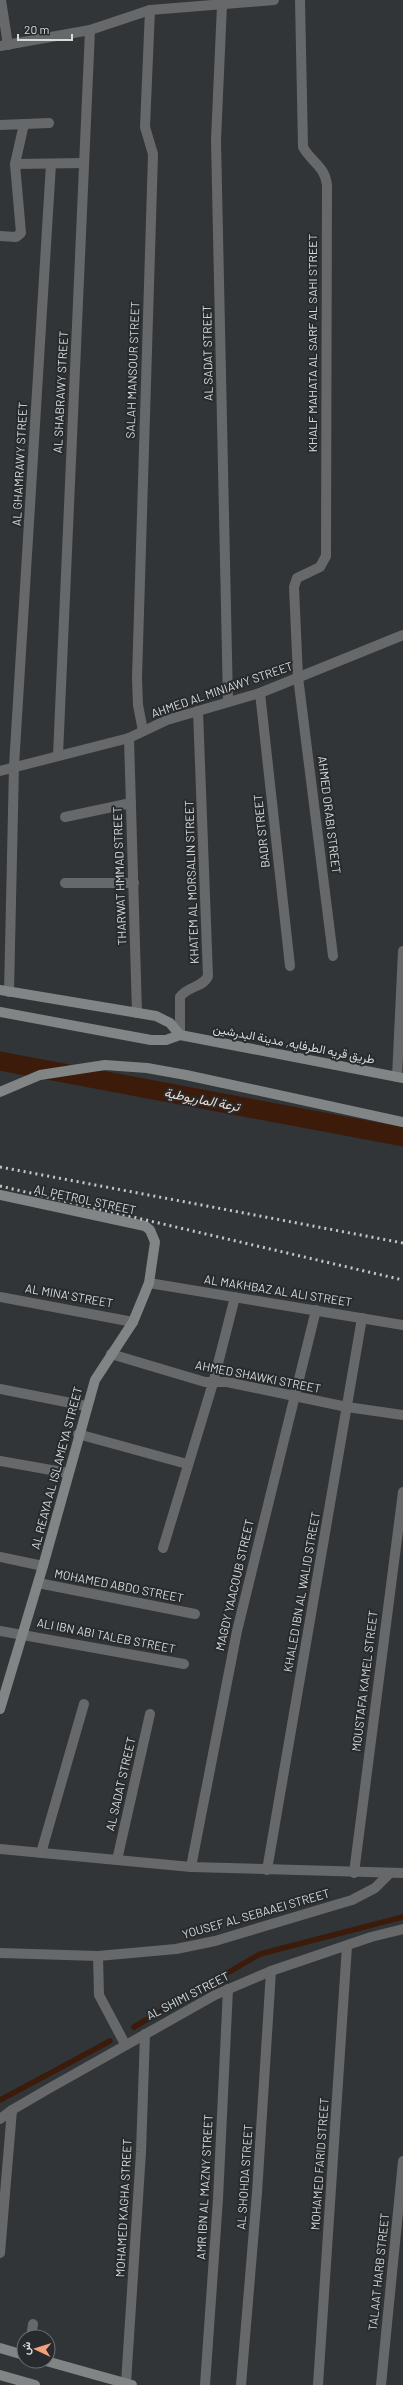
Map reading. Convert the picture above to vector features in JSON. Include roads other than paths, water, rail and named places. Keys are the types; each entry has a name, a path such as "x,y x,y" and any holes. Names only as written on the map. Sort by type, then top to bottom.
{"main road":[{"path":"4,991 137,1013 163,1019 176,1028 180,1035"},
{"name":"طريق قريه الطرفايه, مدينة البدرشين","path":"0,1012 151,1040 166,1040 180,1035 400,1077"},
{"path":"0,1092 12,1085 47,1074 105,1065 147,1068 186,1075 403,1122"},
{"name":"AL PETROL STREET","path":"0,1195 145,1226 150,1230 155,1242"},
{"name":"AL REAYA AL ISLAMEYA STREET","path":"0,1709 43,1566 86,1406 95,1380 133,1322 149,1283 155,1242"},
{"path":"0,2348 16,2353"},
{"path":"56,2364 129,2384"},
{"path":"0,2375 35,2385"}],"street":[{"path":"1,0 4,45 90,30 150,10 222,5 236,1 274,0"},
{"name":"KHALF MAHATA AL SARF AL SAHI STREET","path":"298,677 294,582 300,576 320,567 326,556 326,175 322,166 307,155 303,146 300,0"},
{"name":"AL SADAT STREET","path":"222,5 216,140 228,702"},
{"name":"SALAH MANSOUR STREET","path":"143,732 138,705 137,678 153,154 145,127 150,10"},
{"name":"AL SHABRAWY STREET","path":"58,755 90,30"},
{"path":"0,125 49,123"},
{"path":"0,236 16,237 20,233 16,164 24,124"},
{"path":"16,164 84,163"},
{"name":"AL GHAMRAWY STREET","path":"4,991 14,766 51,164"},
{"name":"AHMED AL MINIAWY STREET","path":"0,772 14,766 129,738 167,720 260,693 403,635"},
{"name":"AHMED ORABI STREET","path":"298,677 333,956"},
{"name":"BADR STREET","path":"260,693 290,966"},
{"name":"KHATEM AL MORSALIN STREET","path":"180,1035 180,997 186,990 204,983 208,976 198,711"},
{"name":"THARWAT HMMAD STREET","path":"129,738 137,1013"},
{"path":"64,817 131,803"},
{"path":"65,883 134,883"},
{"path":"400,1077 403,951"},
{"name":"AL MAKHBAZ AL ALI STREET","path":"149,1283 403,1325"},
{"name":"AL MINA' STREET","path":"0,1297 133,1322"},
{"path":"163,1548 187,1464 213,1383 235,1297"},
{"name":"MAGDY YAACOUB STREET","path":"191,1867 237,1631 316,1310"},
{"name":"KHALED IBN AL WALID STREET","path":"267,1870 362,1318"},
{"name":"AHMED SHAWKI STREET","path":"111,1354 213,1383 227,1382 347,1407 403,1415"},
{"path":"0,1389 86,1406"},
{"path":"78,1434 187,1464"},
{"path":"0,1461 68,1473"},
{"name":"MOUSTAFA KAMEL STREET","path":"354,1873 403,1492"},
{"path":"0,1557 43,1566"},
{"name":"MOHAMED ABDO STREET","path":"38,1583 195,1614"},
{"name":"ALI IBN ABI TALEB STREET","path":"0,1631 184,1664"},
{"path":"41,1853 84,1704"},
{"name":"AL SADAT STREET","path":"117,1860 150,1714"},
{"path":"0,1849 191,1867 354,1873 403,1873"},
{"name":"YOUSEF AL SEBAAEI STREET","path":"0,1953 98,1956 176,1950 215,1941 352,1900 375,1888 390,1873"},
{"name":"AL SHIMI STREET","path":"0,2119 12,2110 125,2044 228,1990 271,1971 403,1929"},
{"name":"MOHAMED FARID STREET","path":"318,2385 347,1946"},
{"path":"98,1956 99,1995 125,2044"},
{"name":"AL SHOHDA STREET","path":"241,2385 257,2193 271,1971"},
{"name":"AMR IBN AL MAZNY STREET","path":"205,2385 218,2199 228,1990"},
{"name":"MOHAMED KAGHA STREET","path":"129,2384 145,2034"},
{"path":"0,2253 12,2110"},
{"name":"TALAAT HARB STREET","path":"381,2385 403,2161"},
{"path":"32,2329 33,2324"}],"waterway":[{"name":"ترعة الماريوطية","path":"0,1061 403,1137"},
{"path":"134,2027 260,1954 403,1917"},
{"path":"0,2100 110,2041"}],"railway":[{"path":"0,1167 403,1243"},
{"path":"0,1186 403,1280"}]}
